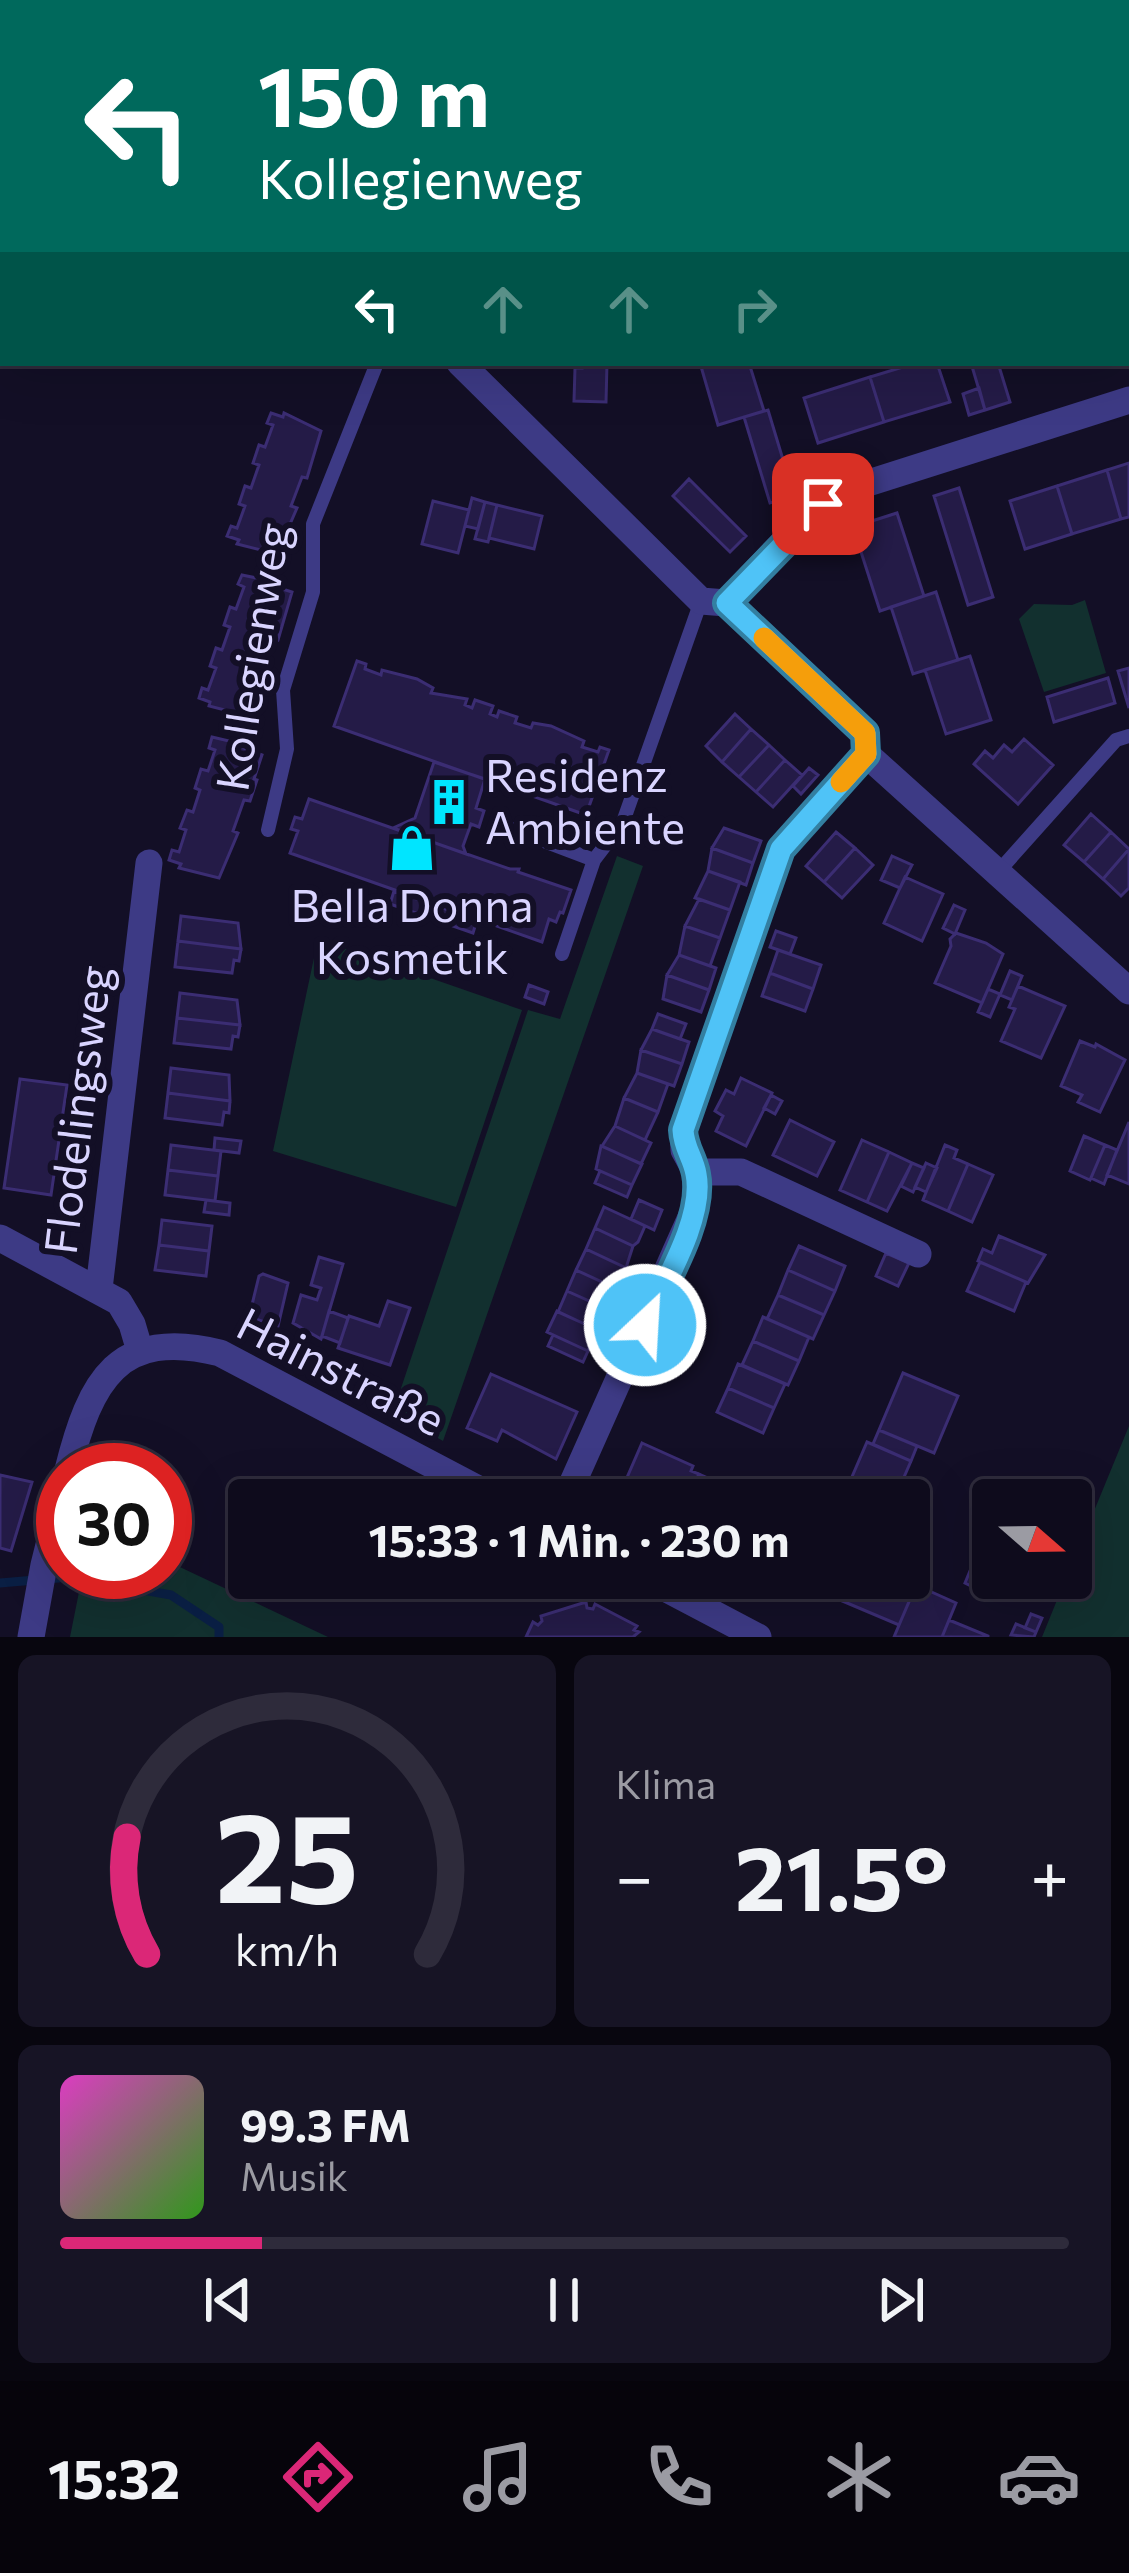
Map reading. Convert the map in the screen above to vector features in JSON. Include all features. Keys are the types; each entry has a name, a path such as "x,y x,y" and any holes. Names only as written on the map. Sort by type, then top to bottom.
{"street":[{"path":"463,366 714,602 865,733 866,754 781,849 683,1130 684,1150 696,1172 696,1206 575,1479"},
{"path":"714,602 815,509 840,492 1129,400"},
{"path":"866,754 1129,991"},
{"name":"Flodelingsweg","path":"140,1351 118,1301 99,1289 149,863"},
{"path":"696,1172 741,1172 918,1254"},
{"path":"0,1238 99,1289"},
{"name":"Hainstraße","path":"140,1351 186,1345 220,1353 459,1479"},
{"path":"75,1443 92,1394 121,1360 140,1351"},
{"path":"32,1637 38,1599"},
{"path":"686,1599 758,1637"}],"lane":[{"name":"Kollegienweg","path":"268,830 287,749 283,690 313,592 313,524 376,366"},
{"path":"562,954 594,860 623,822 714,602"},
{"path":"998,872 1123,738"},
{"path":"512,829 594,860"}],"green space":[{"path":"1085,600 1106,673 1044,692 1019,619 1034,604 1072,605"},
{"path":"617,856 643,866 443,1441 393,1412 528,1010 560,1019"},
{"path":"318,939 522,1010 456,1207 273,1151"},
{"path":"1129,1426 1129,1637 1042,1637 1057,1599 1092,1599 1092,1516"},
{"path":"192,1573 228,1590 228,1599 248,1599 328,1637 70,1637 78,1599 192,1599"}],"building":[{"path":"607,366 606,402 574,401 575,368"},
{"path":"701,366 750,366 764,411 718,425"},
{"path":"906,366 938,366 950,402 884,422 870,377"},
{"path":"972,366 999,366 1010,402 985,410"},
{"path":"870,377 884,422 818,443 804,398"},
{"path":"979,388 985,410 969,415 963,394"},
{"path":"768,410 794,496 770,503 744,417"},
{"path":"271,413 283,417 284,413 321,431 277,554 237,544 239,540 227,536 231,526 237,528 245,506 239,504 245,486 251,488 259,465 253,463 259,445 265,447 273,425 267,423"},
{"path":"1129,463 1129,517 1121,519 1107,470"},
{"path":"1107,470 1121,519 1072,534 1057,486"},
{"path":"689,479 746,536 730,552 673,496"},
{"path":"1057,486 1072,534 1025,549 1010,501"},
{"path":"959,488 993,597 968,605 934,496"},
{"path":"472,498 485,502 478,529 465,526"},
{"path":"433,501 469,510 458,553 422,544"},
{"path":"485,502 497,505 488,542 475,539"},
{"path":"497,505 542,516 534,549 489,538"},
{"path":"897,513 924,596 880,611 853,527"},
{"path":"242,575 271,581 270,585 292,592 248,716 209,706 210,702 199,698 202,688 208,690 216,668 210,666 216,648 222,650 230,627 224,625 230,607 236,609 244,587 238,584"},
{"path":"936,592 958,660 913,674 891,607"},
{"path":"970,656 991,720 946,734 925,670"},
{"path":"357,661 381,675 382,670 417,679 433,688 431,693 467,699 465,705 472,708 475,700 493,706 490,714 497,717 499,711 531,728 533,723 551,726 584,741 582,747 609,750 586,815 334,726"},
{"path":"1129,668 1129,708 1118,671"},
{"path":"1108,678 1115,703 1054,722 1047,697"},
{"path":"735,714 751,729 722,762 706,746"},
{"path":"751,729 769,745 739,777 722,762"},
{"path":"212,737 262,755 250,801 244,800 233,831 238,833 219,878 179,868 181,864 169,860 172,850 179,852 186,830 180,828 187,810 193,812 201,769 208,771 215,750 209,748"},
{"path":"1024,739 1053,765 1018,804 974,764 985,751 993,758 1004,745 1012,752"},
{"path":"769,745 785,760 756,792 739,777"},
{"path":"785,760 802,775 773,807 756,792"},
{"name":"Residenz Ambiente","path":"434,762 485,779 476,808 484,811 479,827 471,824 463,846 466,854 393,828 415,818"},
{"path":"809,768 818,775 801,794 793,786"},
{"path":"309,799 571,890 563,913 556,922 549,919 542,942 290,853 298,831 291,829 295,817 302,819"},
{"path":"1091,814 1111,832 1084,862 1064,845"},
{"path":"724,828 761,841 753,863 712,848"},
{"path":"836,832 855,848 824,882 806,866"},
{"path":"1111,832 1129,849 1103,879 1084,862"},
{"path":"712,848 753,863 746,885 708,871"},
{"path":"855,848 873,865 842,898 824,882"},
{"path":"1129,849 1129,888 1121,896 1103,879"},
{"path":"892,856 912,865 900,888 881,880"},
{"path":"708,871 740,882 730,910 695,898"},
{"path":"905,877 943,894 922,941 884,923"},
{"path":"394,891 477,920 473,933 390,904"},
{"path":"699,899 730,910 720,938 685,926"},
{"path":"954,905 965,910 955,934 943,928"},
{"path":"181,916 238,923 241,949 178,941"},
{"path":"685,926 720,938 710,966 679,955"},
{"path":"776,931 796,938 790,954 770,947"},
{"path":"956,933 1003,954 982,1003 935,983"},
{"path":"178,941 241,949 239,961 234,960 232,973 175,967"},
{"path":"778,950 821,965 813,989 770,973"},
{"path":"679,955 716,968 709,990 667,975"},
{"path":"1010,971 1022,976 1012,1000 1000,995"},
{"path":"770,973 813,989 805,1011 762,996"},
{"path":"667,975 709,990 701,1012 663,999"},
{"path":"529,985 548,992 544,1004 525,997"},
{"path":"1018,986 1065,1006 1041,1058 1001,1041 1015,1009 1009,1007"},
{"path":"988,989 1000,994 990,1017 978,1012"},
{"path":"180,993 237,1000 240,1025 177,1018"},
{"path":"658,1014 686,1024 680,1039 652,1029"},
{"path":"177,1018 240,1025 238,1037 233,1036 231,1049 174,1043"},
{"path":"652,1029 689,1042 682,1064 641,1050"},
{"path":"1080,1041 1125,1060 1100,1112 1078,1102 1082,1095 1061,1086"},
{"path":"641,1050 682,1064 674,1086 637,1073"},
{"path":"171,1068 229,1075 230,1101 168,1093"},
{"path":"637,1073 668,1084 658,1112 624,1098"},
{"path":"741,1078 772,1093 746,1146 716,1131 723,1116 715,1111 726,1090 734,1094"},
{"path":"20,1079 67,1085 51,1195 4,1188"},
{"path":"168,1093 230,1101 229,1113 224,1112 222,1125 165,1118"},
{"path":"771,1095 782,1101 775,1114 764,1108"},
{"path":"624,1098 658,1112 645,1140 615,1126"},
{"path":"790,1120 834,1142 817,1176 773,1155"},
{"path":"1129,1122 1129,1184 1107,1175"},
{"path":"615,1126 651,1143 641,1164 602,1146"},
{"path":"1084,1136 1105,1145 1090,1180 1070,1171"},
{"path":"215,1138 241,1141 239,1153 214,1150"},
{"path":"862,1140 889,1152 867,1202 840,1190"},
{"path":"171,1145 221,1151 218,1176 168,1170"},
{"path":"945,1145 957,1150 954,1158 968,1164 948,1211 923,1200"},
{"path":"1105,1145 1117,1150 1104,1184 1091,1178"},
{"path":"601,1146 642,1164 632,1185 596,1169"},
{"path":"889,1152 912,1163 887,1211 867,1202"},
{"path":"912,1163 924,1168 913,1192 901,1186"},
{"path":"926,1163 937,1168 926,1192 915,1187"},
{"path":"968,1164 993,1175 972,1222 948,1211"},
{"path":"168,1170 218,1176 215,1201 165,1195"},
{"path":"600,1171 632,1185 627,1197 595,1183"},
{"path":"206,1200 230,1203 229,1215 204,1212"},
{"path":"639,1200 662,1210 654,1230 631,1219"},
{"path":"604,1207 645,1226 638,1242 633,1246 595,1228"},
{"path":"162,1220 212,1226 209,1251 159,1245"},
{"path":"595,1228 633,1246 626,1268 586,1249"},
{"path":"999,1236 1045,1255 1028,1283 978,1261 983,1249 992,1253"},
{"path":"159,1245 209,1251 206,1276 155,1270"},
{"path":"799,1246 845,1266 835,1291 788,1270"},
{"path":"586,1249 626,1268 618,1283 613,1287 576,1270"},
{"path":"886,1253 909,1263 898,1286 876,1276"},
{"path":"319,1257 343,1264 321,1339 293,1323 301,1295 317,1300 321,1288 311,1285"},
{"path":"980,1262 1026,1282 1014,1311 967,1291"},
{"path":"576,1270 613,1287 607,1309 567,1291"},
{"path":"788,1270 835,1291 824,1315 778,1295"},
{"path":"263,1274 288,1283 278,1326 249,1317"},
{"path":"567,1291 607,1309 599,1325 594,1328 558,1312"},
{"path":"778,1295 824,1315 813,1339 767,1319"},
{"path":"388,1301 410,1308 390,1365 338,1348 349,1316 379,1326"},
{"path":"329,1311 348,1318 340,1343 322,1336"},
{"path":"557,1311 595,1329 588,1351 547,1332"},
{"path":"763,1317 809,1337 799,1361 753,1341"},
{"path":"553,1335 588,1351 583,1362 548,1346"},
{"path":"753,1341 799,1361 788,1385 742,1365"},
{"path":"738,1364 785,1384 774,1408 728,1388"},
{"path":"903,1373 958,1396 934,1453 879,1430"},
{"path":"491,1374 577,1412 556,1459 502,1430 497,1441 467,1428"},
{"path":"728,1388 774,1408 763,1433 717,1412"},
{"path":"879,1430 917,1446 911,1461 873,1444"},
{"path":"867,1442 911,1461 903,1479 851,1479"},
{"path":"642,1443 693,1466 691,1471 699,1474 697,1479 626,1479"},
{"path":"0,1475 32,1482 11,1551 0,1548"},
{"path":"930,1591 956,1603 942,1637 894,1637 910,1599 930,1599"},
{"path":"838,1599 910,1599 899,1625"},
{"path":"586,1602 587,1608 595,1604 637,1626 634,1630 639,1632 633,1637 526,1637 533,1622 542,1621 541,1616"},
{"path":"1031,1614 1042,1618 1036,1632 1025,1628"},
{"path":"949,1620 988,1636 988,1637 942,1637"},
{"path":"1016,1624 1036,1632 1034,1637 1011,1635"}],"waterway":[{"path":"0,1583 70,1577 171,1595 219,1627 219,1637"}],"slow traffic":[{"path":"764,638 865,733 866,754 841,782"}],"place":[{"name":"Residenz Ambiente","path":"449,802"},
{"name":"Bella Donna Kosmetik","path":"412,848"}],"route":[{"path":"645,1325 696,1206 696,1172 684,1150 683,1130 781,849 866,754 865,733 727,603 823,504"}]}
